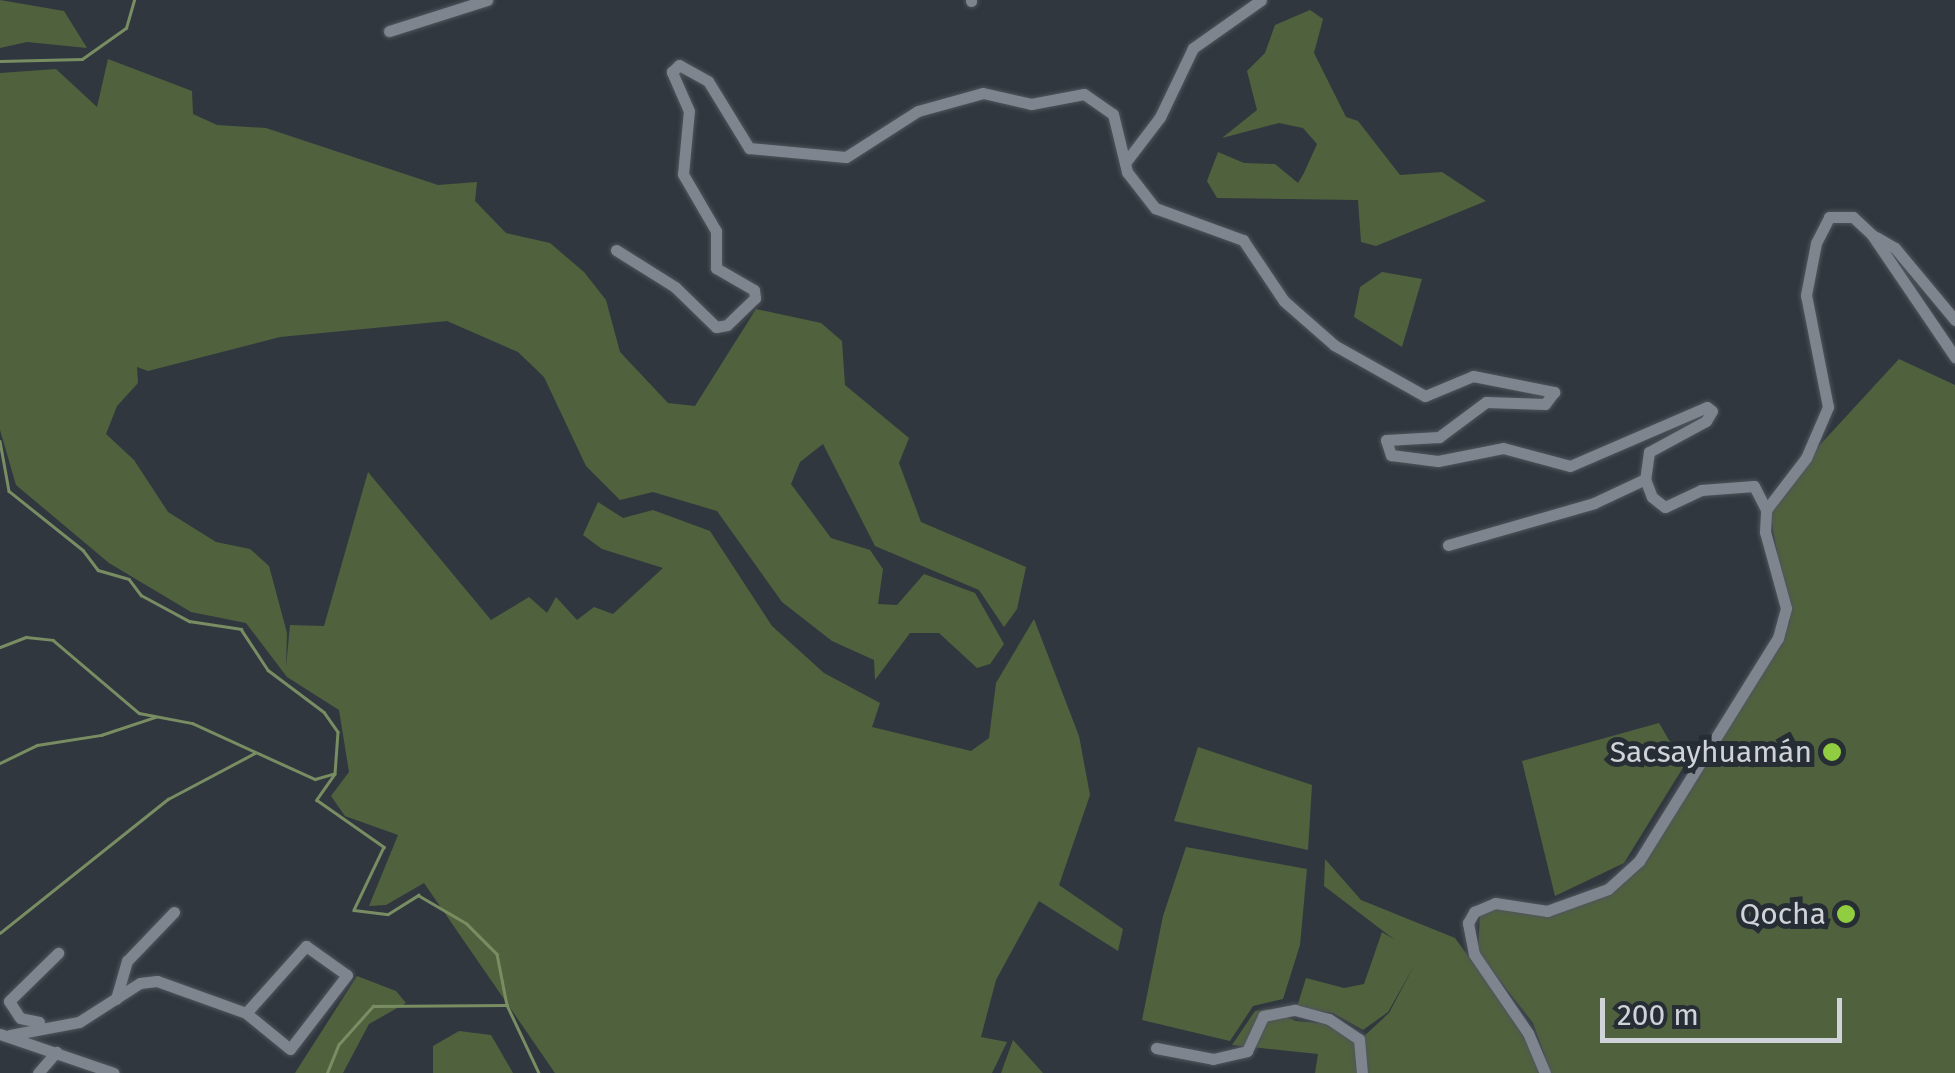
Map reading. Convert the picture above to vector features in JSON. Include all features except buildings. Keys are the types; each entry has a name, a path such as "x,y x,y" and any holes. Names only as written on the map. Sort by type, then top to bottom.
{"street":[{"path":"389,31 487,0"},
{"path":"1125,163 1160,117 1193,48 1261,0"},
{"path":"616,250 675,286 716,326 727,325 755,298 754,290 716,268 716,231 682,174 688,111 672,72 679,65 708,81 749,148 846,157 918,111 983,93 1031,104 1079,93 1113,114 1125,163 1155,208 1243,240 1304,321 1425,396 1472,376 1554,392 1544,404 1486,402 1439,437 1386,440 1391,455 1438,461 1503,448 1570,466 1708,406 1712,411 1706,421 1650,452 1646,479 1652,497 1665,507 1701,490 1783,482"},
{"path":"1766,510 1783,482 1806,458 1828,408 1806,296 1821,226 1839,213 1895,248 1955,320"},
{"path":"1872,235 1955,357"},
{"path":"1448,545 1594,504 1646,479"},
{"path":"1545,1073 1528,1032 1474,954 1468,922 1474,912 1495,903 1547,911 1608,890 1638,861 1782,628 1786,608 1766,532 1766,510 1754,486"},
{"path":"116,999 127,961 174,912"},
{"path":"5,1035 78,1022 140,983 156,982 246,1012 290,1049 347,975 306,946 246,1012"},
{"path":"46,1026 20,1018 9,1001 58,953"},
{"path":"1156,1048 1213,1059 1246,1051 1264,1016 1295,1010 1329,1019 1359,1039 1362,1073"},
{"path":"5,1035 114,1073"},
{"path":"38,1073 56,1052"}],"green space":[{"path":"0,0 64,11 87,48 27,42 0,48"},
{"path":"1310,10 1323,19 1314,53 1346,117 1358,121 1400,175 1442,172 1486,201 1376,246 1361,242 1358,200 1217,198 1207,181 1218,152 1244,163 1275,164 1298,183 1304,173 1317,144 1303,128 1279,123 1222,138 1257,110 1247,71 1265,53 1275,25"},
{"path":"108,59 192,91 193,114 217,125 266,128 438,185 477,182 475,201 506,233 550,243 584,272 606,300 620,352 668,403 695,406 756,309 821,323 842,341 845,385 909,438 899,463 921,522 1026,567 1017,609 1004,627 979,590 875,546 823,444 800,462 791,484 831,538 870,550 883,569 878,604 897,605 924,574 975,593 1004,644 990,664 977,668 939,633 910,633 875,680 874,660 832,641 782,602 717,511 653,492 620,500 586,466 544,377 518,352 447,321 280,337 148,371 137,367 138,383 117,406 106,434 134,460 168,512 216,542 250,549 269,566 287,633 286,667 290,625 324,626 368,472 491,620 529,597 547,613 556,597 577,620 594,607 613,614 663,568 602,549 583,535 598,502 623,518 653,510 710,531 772,626 824,673 880,703 872,727 971,751 989,738 996,683 1034,619 1079,736 1090,795 1059,885 1123,929 1118,951 1039,901 996,980 981,1037 1007,1042 992,1073 555,1073 424,883 386,905 369,906 398,835 345,816 331,796 349,772 339,710 287,677 246,623 191,612 109,563 16,485 0,430 0,73 56,69 97,107"},
{"path":"1382,272 1422,279 1402,347 1354,317 1360,287"},
{"name":"Sacsayhuamán","path":"1899,359 1955,385 1955,1073 1551,1073 1533,1023 1478,953 1480,912 1520,905 1561,908 1608,891 1639,861 1790,622 1770,513 1783,485"},
{"path":"1659,723 1684,766 1624,863 1555,896 1522,761"},
{"path":"1198,747 1312,785 1308,850 1174,821"},
{"path":"1186,847 1307,869 1300,945 1283,999 1253,1006 1230,1041 1142,1020 1163,916"},
{"path":"1325,859 1361,900 1455,938 1516,1022 1542,1073 1315,1073 1318,1054 1232,1045 1255,1011 1268,1009 1296,1021 1342,1025 1362,1038 1389,1013 1415,964 1388,1012 1363,1030 1333,1013 1297,1007 1306,978 1344,988 1364,984 1382,932 1395,940 1324,886"},
{"path":"357,976 396,991 406,1003 369,1024 343,1073 295,1073"},
{"path":"459,1031 491,1035 513,1073 433,1073 433,1046"},
{"path":"1013,1040 1043,1073 1001,1073"}],"waterway":[{"path":"0,61 82,59 126,28 134,0"},
{"path":"0,441 9,491 83,550 98,570 129,579 141,595 189,621 241,629 268,670 324,712 338,732 335,774 317,800 384,847 354,910 388,914 418,895 466,923 497,954 507,1005 539,1073"},
{"path":"0,647 26,637 53,640 139,713 192,723 315,779 333,774"},
{"path":"0,763 37,745 101,735 155,717"},
{"path":"0,933 168,799 255,753"},
{"path":"327,1073 339,1044 373,1006 507,1005"}],"place":[{"name":"Sacsayhuamán","path":"1832,752"},
{"name":"Qocha","path":"1846,914"}]}
